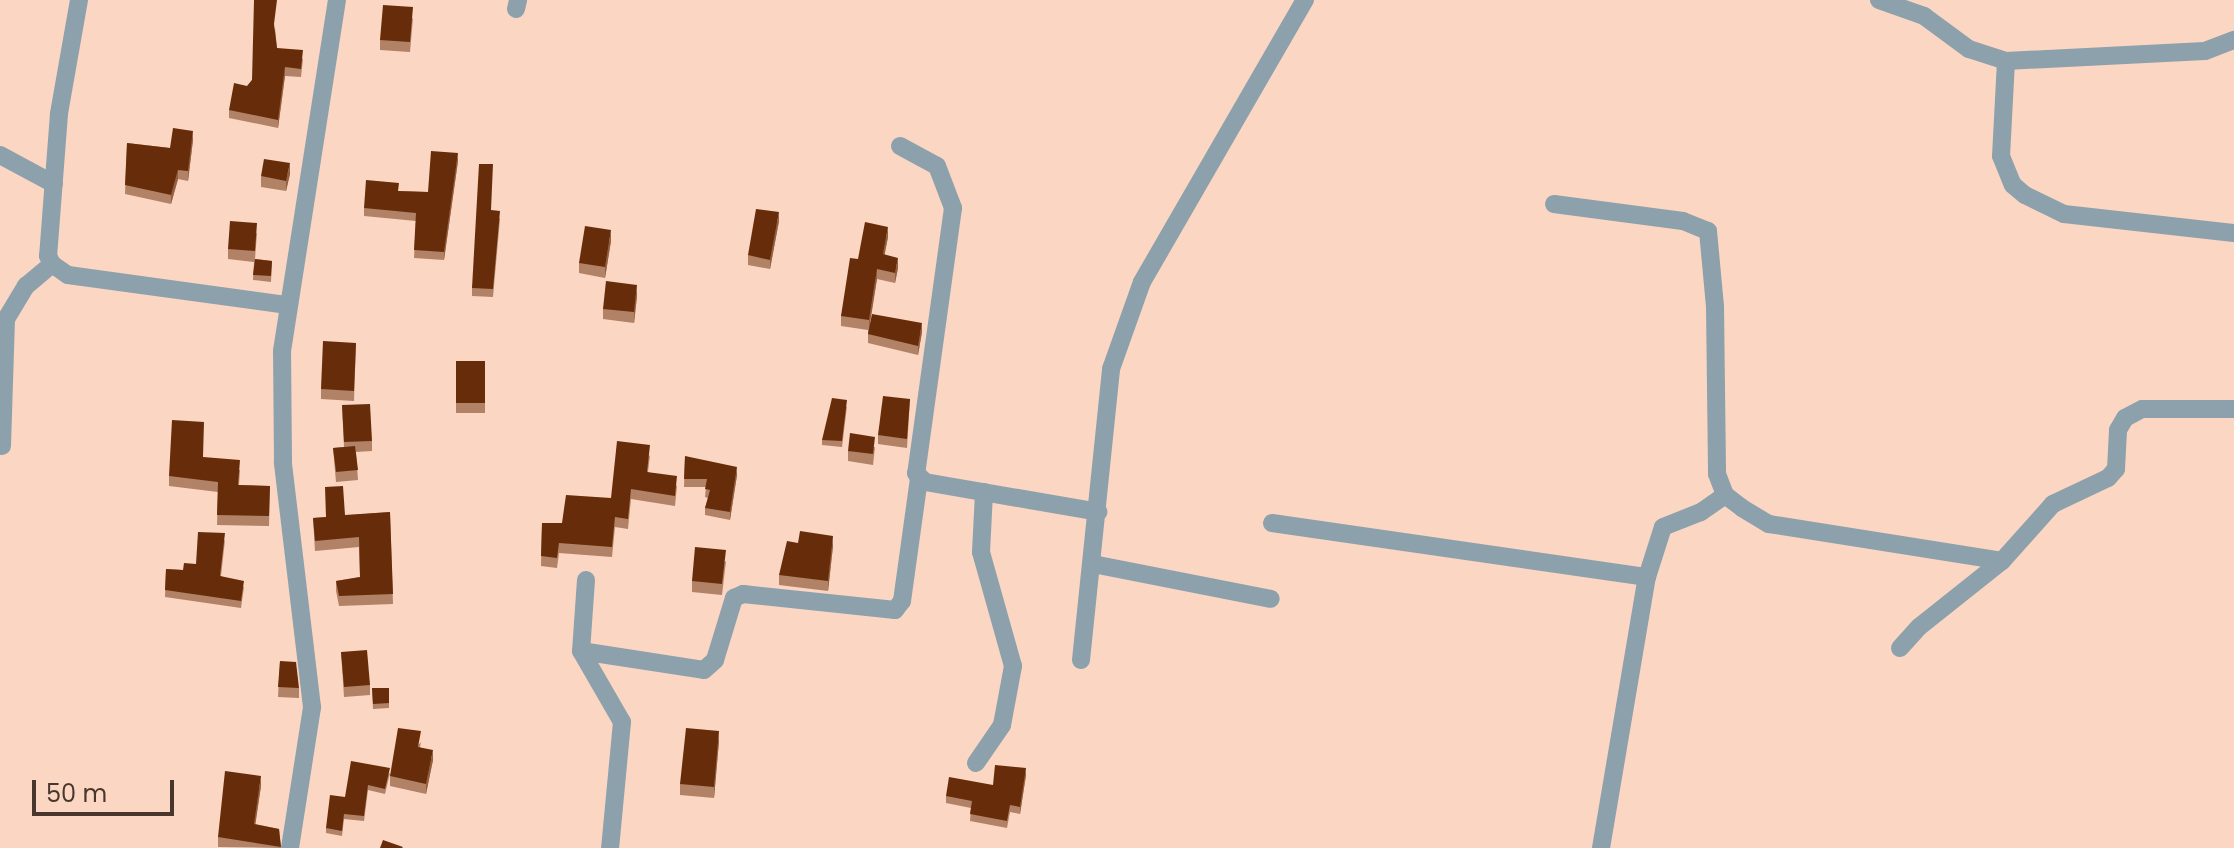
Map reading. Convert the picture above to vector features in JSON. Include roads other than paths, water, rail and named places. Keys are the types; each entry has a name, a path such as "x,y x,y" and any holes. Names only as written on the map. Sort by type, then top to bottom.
{"street":[{"path":"2,446 6,319 26,286 52,264 59,114 79,0"},
{"path":"290,848 312,707 283,462 286,305 337,0"},
{"path":"1081,660 1111,369 1142,282 1305,0"},
{"path":"1879,0 1924,16 1969,49 2006,61 2205,51 2234,40"},
{"path":"2006,61 2001,156 2013,185 2025,195 2064,214 2234,233"},
{"path":"581,651 704,670 715,660 734,598 743,594 895,610 902,601 919,478 914,468 953,208 937,166 900,146"},
{"path":"0,155 54,184"},
{"path":"1554,204 1683,221 1708,231 1715,306 1717,474 1725,495 1769,524 2002,561"},
{"path":"52,264 68,275 286,305"},
{"path":"1900,648 1919,627 2002,561 2053,504 2108,478 2116,469 2118,430 2125,418 2142,409 2234,409"},
{"path":"919,478 1098,512"},
{"path":"976,763 1002,725 1013,666 981,552 984,492"},
{"path":"1601,848 1647,577 1668,522 1701,512 1725,495"},
{"path":"1272,523 1647,577"},
{"path":"1093,564 1271,599"},
{"path":"586,580 581,651 622,722 610,848"}]}
